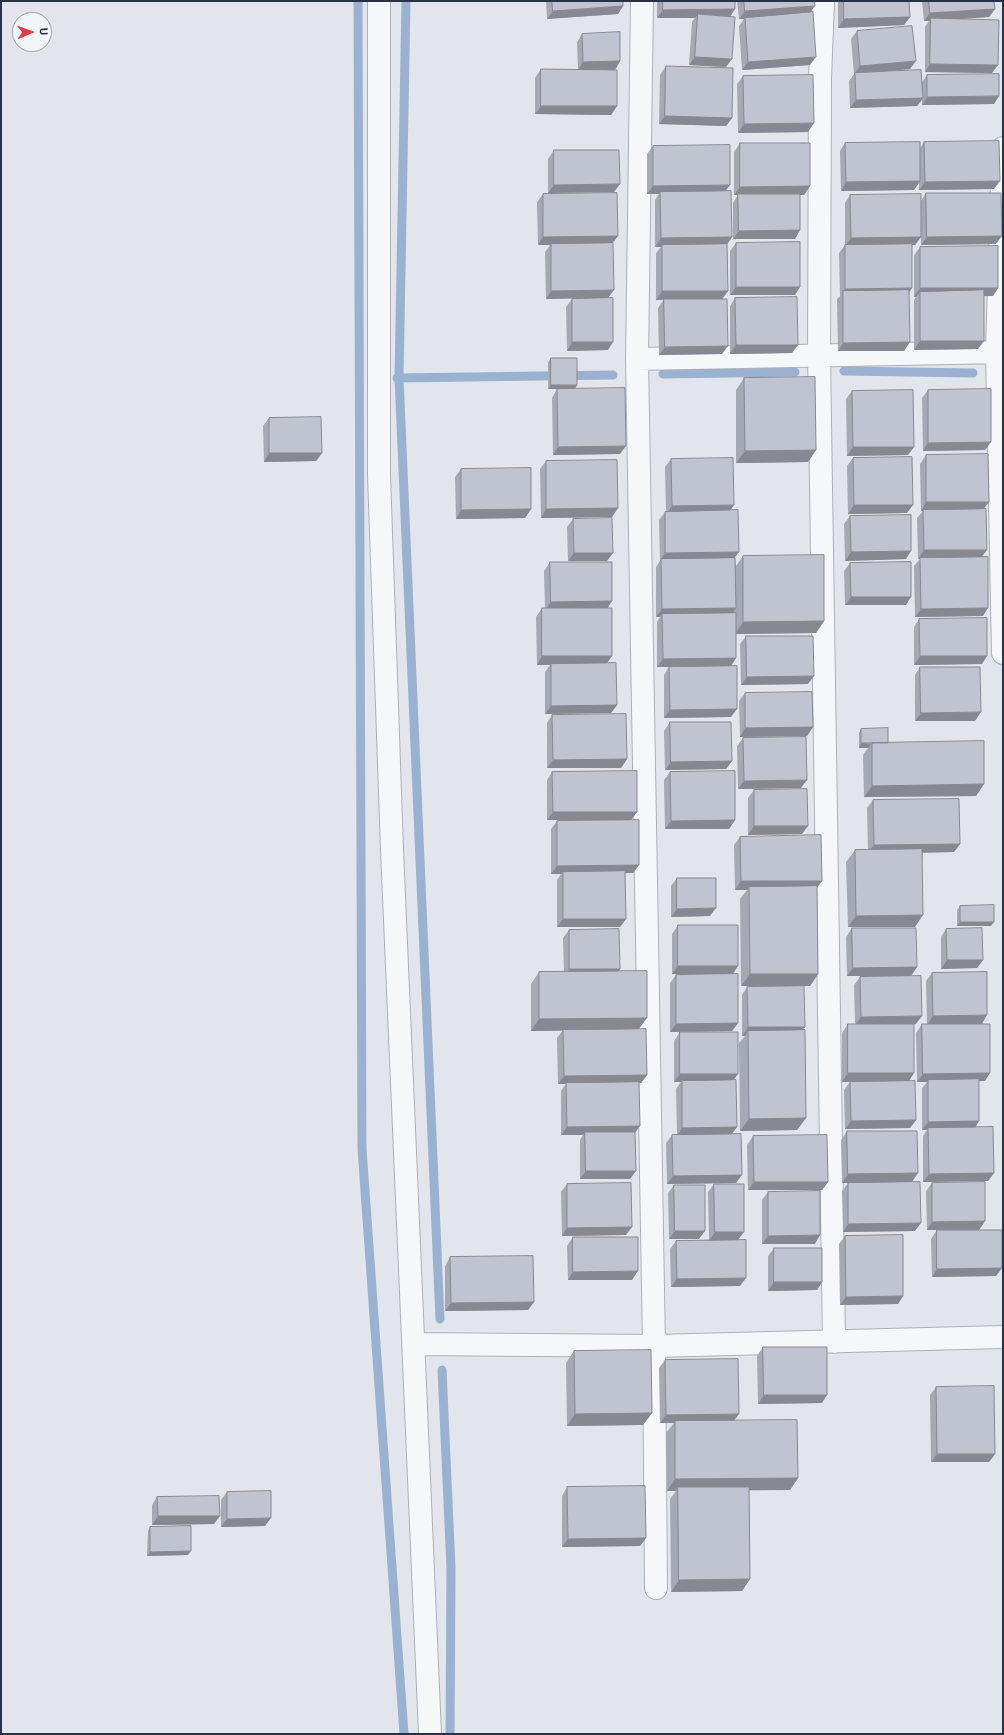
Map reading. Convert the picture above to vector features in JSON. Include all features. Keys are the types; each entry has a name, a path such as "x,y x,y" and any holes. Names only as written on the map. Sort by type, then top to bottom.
{"street":[{"path":"379,1 378,475 392,850 430,1734"},
{"path":"642,1 637,359 654,1346 656,1588"},
{"path":"823,1 820,79 820,355 834,1342"},
{"path":"1003,148 1000,352 1003,653"},
{"path":"637,359 1000,352"},
{"path":"414,1344 654,1346 1003,1337"}],"building":[{"path":"552,1 623,1 623,6 553,11"},
{"path":"663,1 735,1 735,9 663,10"},
{"path":"744,1 814,1 815,6 745,11"},
{"path":"844,1 909,1 910,17 844,19"},
{"path":"929,1 994,1 995,9 930,13"},
{"path":"813,12 816,57 748,62 745,18"},
{"path":"698,14 735,17 732,59 695,57"},
{"path":"931,18 999,20 998,65 930,64"},
{"path":"912,26 916,61 860,66 857,31"},
{"path":"620,32 620,61 583,62 582,34"},
{"path":"666,66 733,68 732,118 665,116"},
{"path":"541,69 617,70 617,106 541,106"},
{"path":"921,70 923,98 856,100 855,73"},
{"path":"999,74 999,96 927,97 927,75"},
{"path":"813,75 814,123 744,124 743,76"},
{"path":"999,141 1000,181 925,182 924,142"},
{"path":"920,142 920,181 846,182 845,143"},
{"path":"740,143 810,143 810,186 740,187"},
{"path":"730,145 730,185 653,186 653,146"},
{"path":"554,150 619,150 620,184 554,185"},
{"path":"731,191 732,237 661,238 660,192"},
{"path":"617,193 618,236 543,237 543,194"},
{"path":"926,193 1001,193 1002,236 927,237"},
{"path":"738,194 800,194 800,230 739,231"},
{"path":"921,194 921,237 851,238 850,195"},
{"path":"800,242 800,287 736,287 736,243"},
{"path":"613,243 614,290 551,291 551,244"},
{"path":"727,244 728,291 662,291 662,245"},
{"path":"912,244 912,288 845,289 845,245"},
{"path":"998,246 998,288 920,288 920,247"},
{"path":"909,290 910,342 843,343 843,291"},
{"path":"984,290 984,341 920,341 920,292"},
{"path":"797,297 798,345 736,345 735,298"},
{"path":"613,298 613,342 572,342 572,299"},
{"path":"664,299 727,299 728,346 665,347"},
{"path":"551,358 577,358 577,385 551,385"},
{"path":"815,377 816,450 745,451 744,378"},
{"path":"625,388 626,446 558,447 557,389"},
{"path":"991,389 991,442 928,443 928,390"},
{"path":"913,390 914,447 853,447 852,391"},
{"path":"321,417 322,453 269,453 269,418"},
{"path":"988,454 989,502 926,502 926,455"},
{"path":"912,457 913,505 854,505 853,458"},
{"path":"733,458 734,505 672,506 671,459"},
{"path":"617,460 618,508 546,509 546,461"},
{"path":"531,468 531,509 461,510 461,469"},
{"path":"986,509 987,550 924,550 923,510"},
{"path":"738,510 739,552 665,553 665,512"},
{"path":"911,515 911,551 851,552 850,516"},
{"path":"612,518 613,553 574,553 573,519"},
{"path":"824,555 824,621 743,622 743,556"},
{"path":"988,557 988,608 921,609 920,558"},
{"path":"735,558 736,608 662,609 661,559"},
{"path":"550,562 612,562 612,601 551,602"},
{"path":"911,562 911,597 851,597 850,563"},
{"path":"542,608 612,608 612,656 542,656"},
{"path":"736,613 736,658 663,659 662,614"},
{"path":"987,618 987,656 920,656 919,619"},
{"path":"746,636 813,636 814,676 747,677"},
{"path":"616,663 617,705 551,706 551,664"},
{"path":"737,666 737,709 670,710 669,667"},
{"path":"920,667 980,667 981,712 921,713"},
{"path":"812,692 813,727 745,728 745,693"},
{"path":"626,714 627,759 553,760 552,715"},
{"path":"670,722 731,722 732,761 671,762"},
{"path":"888,728 888,743 861,743 861,729"},
{"path":"806,737 807,780 744,781 743,738"},
{"path":"984,741 984,784 872,786 872,743"},
{"path":"637,771 637,812 553,812 552,772"},
{"path":"735,771 735,820 671,821 670,772"},
{"path":"807,789 808,826 754,826 754,790"},
{"path":"959,799 960,844 874,845 873,800"},
{"path":"639,820 639,865 557,866 557,821"},
{"path":"821,835 822,881 741,881 740,837"},
{"path":"922,849 923,915 856,916 855,850"},
{"path":"625,871 626,919 563,919 563,872"},
{"path":"677,878 716,878 716,908 677,909"},
{"path":"817,886 818,974 750,974 749,887"},
{"path":"994,905 994,922 960,922 960,906"},
{"path":"678,925 738,925 738,966 678,966"},
{"path":"852,928 916,928 917,967 853,968"},
{"path":"982,928 983,960 947,960 946,929"},
{"path":"619,929 620,969 569,969 569,930"},
{"path":"647,971 647,1018 539,1019 539,972"},
{"path":"987,972 987,1015 933,1016 932,973"},
{"path":"738,974 738,1023 676,1024 676,975"},
{"path":"921,976 922,1016 861,1017 860,977"},
{"path":"804,986 805,1027 748,1027 747,987"},
{"path":"848,1024 914,1024 914,1073 848,1073"},
{"path":"922,1024 990,1024 990,1073 923,1074"},
{"path":"646,1029 647,1075 564,1076 563,1030"},
{"path":"805,1030 806,1118 749,1119 748,1031"},
{"path":"680,1032 738,1032 738,1074 680,1074"},
{"path":"979,1079 979,1121 928,1122 928,1080"},
{"path":"736,1080 737,1127 682,1128 682,1081"},
{"path":"915,1081 916,1120 851,1121 850,1082"},
{"path":"639,1082 640,1126 567,1127 566,1083"},
{"path":"993,1127 994,1173 929,1174 928,1128"},
{"path":"847,1131 917,1131 918,1173 848,1174"},
{"path":"585,1132 635,1132 636,1171 586,1171"},
{"path":"741,1134 742,1175 673,1176 672,1135"},
{"path":"827,1135 828,1182 754,1182 753,1136"},
{"path":"920,1182 921,1223 848,1224 848,1183"},
{"path":"985,1182 985,1221 932,1222 932,1183"},
{"path":"631,1183 632,1227 567,1228 567,1184"},
{"path":"714,1184 744,1184 744,1232 715,1232"},
{"path":"674,1185 705,1185 705,1231 675,1231"},
{"path":"820,1191 820,1235 768,1236 768,1192"},
{"path":"937,1230 1002,1230 1002,1268 937,1269"},
{"path":"903,1235 903,1296 846,1297 845,1236"},
{"path":"573,1237 638,1237 638,1271 573,1272"},
{"path":"746,1240 746,1278 677,1279 676,1241"},
{"path":"774,1248 822,1248 822,1282 774,1282"},
{"path":"533,1256 534,1302 451,1303 450,1257"},
{"path":"763,1347 827,1347 827,1395 764,1395"},
{"path":"651,1350 652,1413 575,1414 574,1351"},
{"path":"738,1359 739,1414 666,1415 665,1360"},
{"path":"994,1386 995,1454 937,1454 936,1387"},
{"path":"797,1420 798,1478 675,1479 675,1421"},
{"path":"645,1486 646,1538 568,1539 567,1487"},
{"path":"678,1487 749,1487 750,1579 679,1580"},
{"path":"271,1491 271,1518 227,1519 227,1492"},
{"path":"219,1496 220,1516 158,1516 157,1497"},
{"path":"191,1526 191,1551 150,1552 150,1527"}],"waterway":[{"path":"358,1 362,1149 404,1734"},
{"path":"406,1 399,378 440,1319"},
{"path":"844,371 973,373"},
{"path":"663,374 795,372"},
{"path":"397,378 613,375"},
{"path":"442,1370 451,1568 450,1734"}]}
